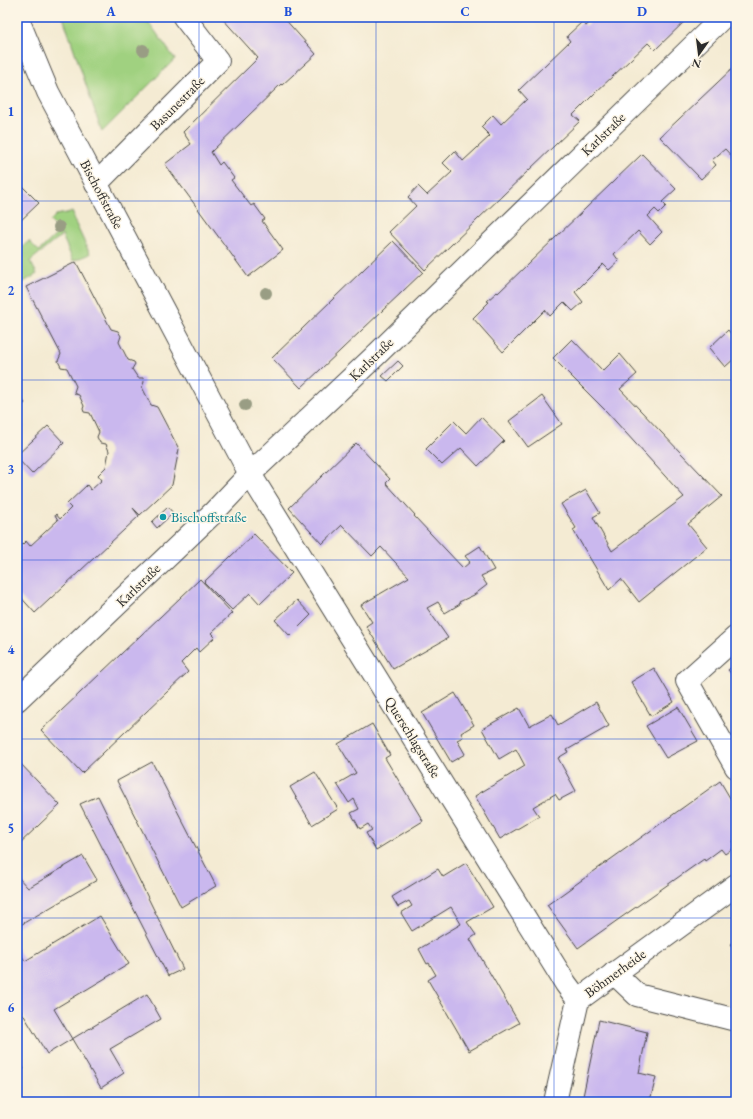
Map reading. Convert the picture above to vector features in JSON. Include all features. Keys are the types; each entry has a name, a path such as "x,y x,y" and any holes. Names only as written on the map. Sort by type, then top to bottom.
{"street":[{"name":"Basunestraße","path":"96,184 218,61 184,17"},
{"name":"Karlstraße","path":"17,700 213,514 250,474 375,356 723,17"},
{"name":"Bischoffstraße","path":"22,18 48,92 250,474"},
{"name":"Querschlagstraße","path":"250,474 562,977 578,1000"},
{"path":"736,637 687,681 736,767"},
{"name":"Böhmerheide","path":"555,1102 578,1000 736,885"},
{"path":"614,973 637,995 736,1020"}],"green space":[{"path":"63,17 145,17 175,59 102,132"},
{"path":"72,212 74,216 73,218 90,254 73,261 62,235 30,261 37,274 22,283 17,277 17,252 29,241 39,251 60,231 50,221 56,215"}],"building":[{"path":"221,17 283,17 316,54 282,85 281,84 211,152 219,165 222,162 234,178 231,180 251,206 254,204 265,219 262,221 283,250 248,277 165,164 191,144 183,132 258,58"},
{"path":"596,17 689,17 655,50 648,43 595,93 573,115 580,121 425,270 389,232 416,206 408,197 418,186 427,195 452,172 443,163 455,151 463,161 490,136 481,127 493,115 501,124 527,99 519,90 570,41 567,37 568,35 582,22 586,26"},
{"path":"736,65 736,161 725,149 712,160 716,165 701,179 660,137"},
{"path":"642,154 676,189 662,202 666,206 659,213 655,209 648,216 662,232 650,244 638,231 614,254 619,261 609,270 603,264 575,292 583,302 573,311 564,302 550,316 545,310 503,352 473,318 489,302 487,301 497,292 498,293"},
{"path":"17,181 39,203 17,224"},
{"path":"393,241 423,272 301,388 272,358"},
{"path":"76,262 111,329 118,331 121,336 119,342 128,360 134,362 135,364 132,369 138,378 143,378 144,382 142,387 151,405 157,407 179,449 172,485 140,515 133,508 139,516 35,613 17,593 17,550 26,541 30,546 58,520 55,515 56,514 60,519 71,508 67,504 87,485 91,490 102,480 98,475 106,467 109,451 106,444 100,443 97,437 99,432 90,413 84,412 84,406 79,395 75,394 74,392 76,386 67,368 61,367 58,361 61,354 26,287"},
{"path":"728,330 736,340 736,357 725,367 709,348"},
{"path":"572,339 603,371 620,354 637,374 620,389 722,496 688,524 707,547 639,602 621,579 609,590 573,530 576,528 561,504 586,490 600,513 593,517 612,551 684,497 606,411 553,358"},
{"path":"398,361 403,366 388,381 382,376"},
{"path":"17,394 25,403 17,411"},
{"path":"542,396 562,424 528,447 509,421"},
{"path":"481,417 504,441 478,466 461,448 442,465 426,449 454,421 466,433"},
{"path":"48,426 64,443 32,474 17,458 17,455"},
{"path":"356,443 390,479 386,483 415,515 414,516 463,568 470,562 465,556 480,546 494,570 481,576 487,585 474,595 459,602 460,604 445,613 438,602 427,608 448,638 393,669 366,626 372,622 361,605 409,577 381,547 372,556 342,525 322,544 289,508"},
{"name":"Bischoffstraße","path":"168,507 173,513 157,528 152,522"},
{"path":"254,534 292,573 260,604 250,593 232,610 204,582"},
{"path":"200,579 232,613 211,633 215,637 199,652 196,648 181,663 188,672 82,773 41,730"},
{"path":"297,600 311,615 290,636 275,620"},
{"path":"736,663 736,679 728,670"},
{"path":"654,668 674,702 651,716 631,682"},
{"path":"455,693 474,725 461,733 463,737 457,740 465,754 451,762 422,713"},
{"path":"596,702 609,726 567,750 568,752 558,758 576,791 559,800 555,794 533,807 539,816 500,839 475,796 525,766 516,749 499,759 482,729 519,708 529,726 552,714 558,725"},
{"path":"678,707 698,741 666,758 646,726"},
{"path":"372,724 390,755 385,758 423,821 376,850 366,833 372,830 368,824 360,829 351,813 359,809 354,799 349,803 337,784 356,773 338,744"},
{"path":"17,760 60,805 17,846"},
{"path":"152,762 216,886 181,907 117,781"},
{"path":"315,772 338,809 312,825 290,787"},
{"path":"720,781 736,808 736,839 733,841 736,846 725,854 721,849 705,861 704,859 578,948 547,905"},
{"path":"98,796 183,969 168,976 80,804"},
{"path":"83,856 97,880 17,927 17,876 28,888"},
{"path":"466,863 493,907 467,922 476,935 470,939 519,1023 469,1051 428,980 436,975 429,963 427,964 419,949 461,924 451,907 412,931 401,913 412,906 409,901 398,907 392,897 438,869 443,877"},
{"path":"100,916 129,964 54,1009 72,1039 47,1054 17,1004 17,948 25,961"},
{"path":"736,940 736,952 730,944"},
{"path":"147,994 161,1019 110,1049 124,1073 101,1088 72,1039"},
{"path":"599,1020 647,1032 639,1073 656,1077 649,1102 582,1101"},
{"path":"17,1058 24,1069 17,1074"}],"place":[{"name":"Bischoffstraße","path":"163,517"}]}
